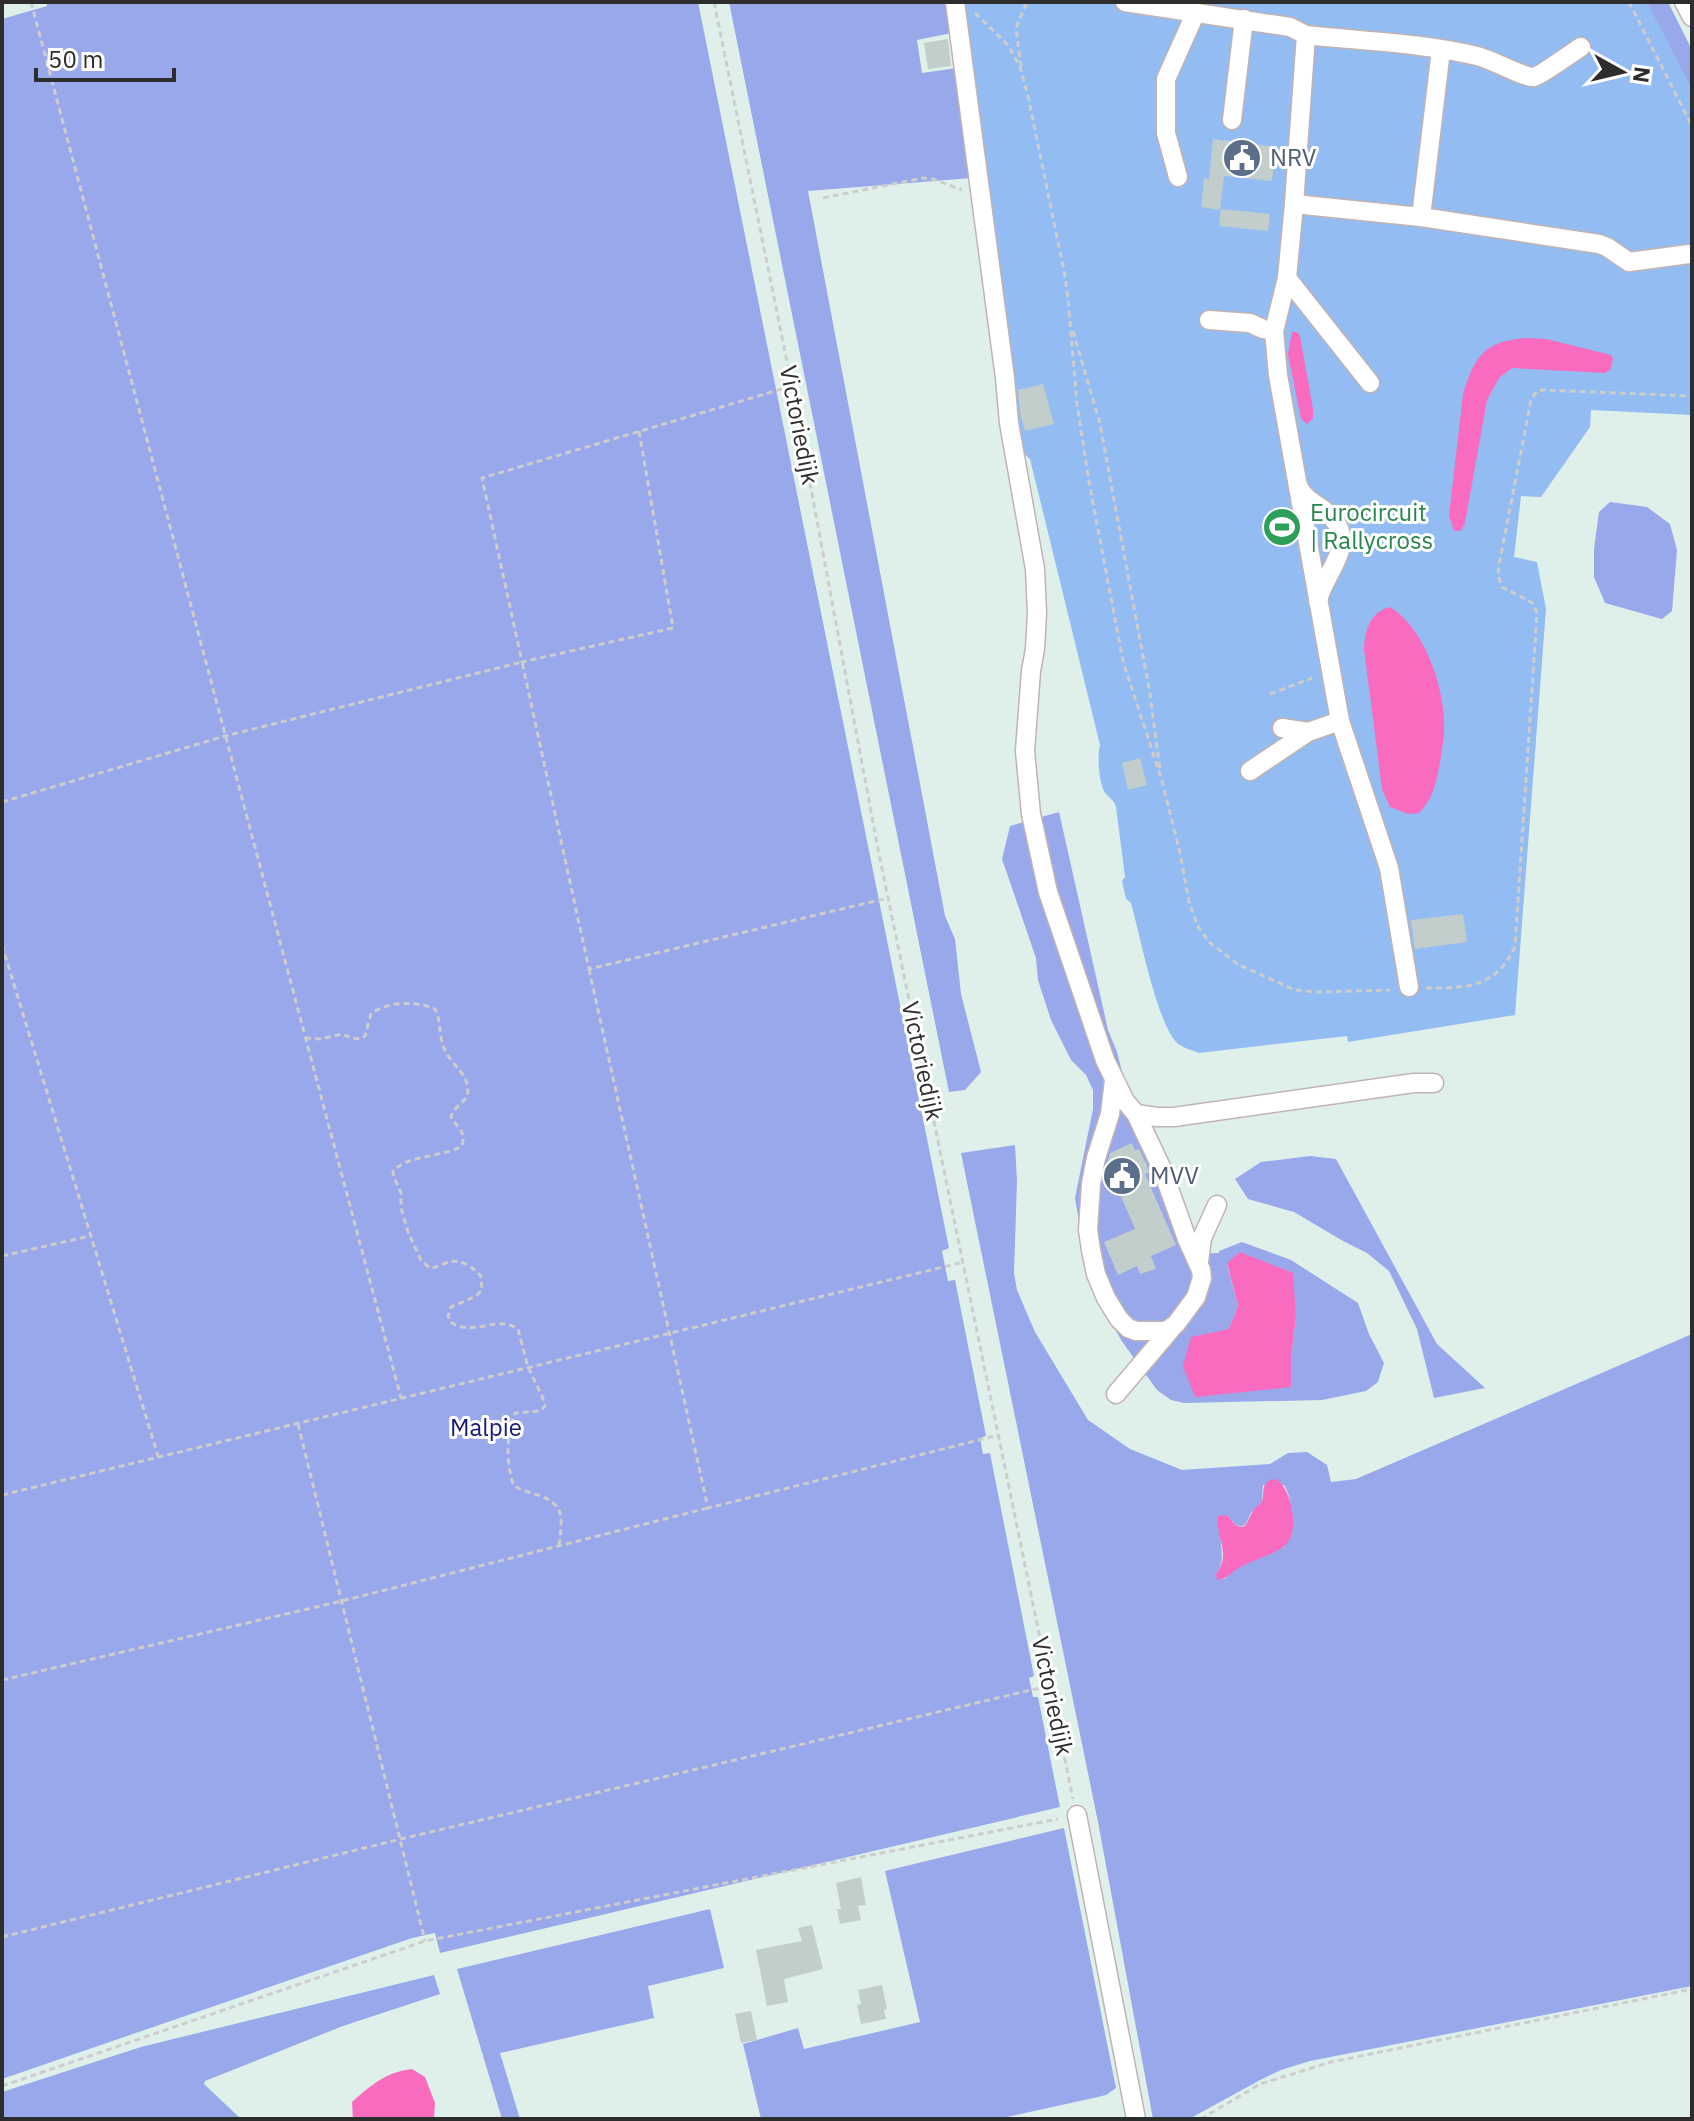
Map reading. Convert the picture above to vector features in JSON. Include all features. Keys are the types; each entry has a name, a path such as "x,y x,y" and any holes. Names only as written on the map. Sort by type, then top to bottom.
{"street":[{"path":"1125,2 1290,27 1306,35 1480,56 1528,77 1535,77 1581,47"},
{"path":"1684,2 1692,17"},
{"path":"960,3 1009,423 1035,569 1036,637 1025,751 1031,814 1048,892 1105,1060 1125,1101 1136,1114 1162,1169 1202,1278 1196,1297 1116,1394"},
{"path":"1178,177 1166,133 1166,79 1196,12"},
{"path":"1232,120 1244,19"},
{"path":"1306,35 1287,278 1274,331 1278,375 1340,721 1387,860 1409,987"},
{"path":"1421,217 1441,50"},
{"path":"1294,204 1421,217 1599,244 1629,262 1689,254"},
{"path":"1287,278 1370,383"},
{"path":"1209,320 1250,323 1274,331"},
{"path":"1298,486 1308,501 1333,518 1341,536 1339,556 1322,587 1318,603"},
{"path":"1250,771 1308,732 1340,721"},
{"path":"1282,728 1308,732"},
{"path":"1114,1080 1110,1114 1096,1158 1090,1197 1088,1230 1096,1274 1106,1298 1128,1328 1144,1331 1172,1328"},
{"path":"1136,1114 1174,1117 1414,1083 1434,1083"},
{"path":"1199,1265 1202,1238 1217,1205"},
{"path":"1077,1815 1136,2119"}],"path":[{"path":"31,2 401,1398"},
{"name":"Victoriedijk","path":"714,2 792,386 888,898 1077,1815"},
{"path":"1027,2 1016,28 1023,78 1065,276 1077,404 1123,661 1162,781 1197,925 1209,942 1239,965 1295,990 1319,992 1409,987 1450,989 1481,983 1502,968 1515,946 1537,613 1531,602 1502,587 1499,583 1499,565 1531,400 1537,391 1543,390 1692,396"},
{"path":"1629,2 1692,126"},
{"path":"960,3 1008,45 1023,78"},
{"path":"823,198 923,178 981,197"},
{"path":"1071,324 1100,424 1150,694 1162,781"},
{"path":"708,1508 482,478 792,386"},
{"path":"2,802 225,736 673,628 639,431"},
{"path":"1270,694 1331,671"},
{"path":"589,969 888,898"},
{"path":"2,945 158,1456"},
{"path":"305,1038 321,1039 342,1034 361,1039 365,1036 371,1014 386,1006 428,1005 439,1016 443,1049 467,1084 465,1101 453,1110 451,1117 464,1133 464,1139 462,1146 455,1150 409,1160 393,1171 401,1193 403,1218 421,1260 430,1268 452,1261 461,1262 481,1276 482,1290 451,1307 448,1316 452,1323 465,1329 482,1329 504,1323 518,1329 528,1367 545,1406 540,1411 515,1413 509,1441 510,1476 514,1486 554,1501 560,1510 562,1523 559,1545"},
{"path":"2,1256 90,1236"},
{"path":"2,1495 964,1262"},
{"path":"298,1423 425,1941"},
{"path":"2,1680 342,1601 999,1435"},
{"path":"2,1937 1050,1685"},
{"path":"2,2086 425,1941 1077,1815"},
{"path":"1201,2119 1260,2084 1331,2062 1692,1989"}],"green space":[{"name":"Malpie","path":"52,2 698,2 949,1248 942,1251 948,1281 955,1280 986,1436 980,1438 983,1454 990,1453 1034,1676 1029,1678 1033,1697 1038,1697 1060,1807 440,1953 435,1933 412,1938 2,2079 2,19"},
{"path":"729,2 945,2 949,7 952,33 917,40 922,73 957,68 972,178 808,191 945,916 955,939 961,994 981,1072 965,1090 949,1092"},
{"path":"1602,2 1668,2 1692,50 1692,178"},
{"path":"1610,502 1647,507 1670,524 1677,550 1672,611 1662,619 1605,603 1594,577 1594,549 1599,512"},
{"path":"1059,812 1108,1030 1117,1052 1133,1115 1190,1254 1219,1253 1242,1242 1291,1260 1358,1303 1384,1363 1378,1382 1366,1391 1322,1400 1184,1403 1171,1400 1157,1390 1121,1340 1094,1288 1086,1263 1075,1198 1093,1109 1093,1090 1086,1075 1071,1060 1051,1020 1038,980 1036,958 1002,859 1010,826","holes":["1227,1264 1296,1317 1291,1387 1229,1329 1238,1306"]},
{"path":"1015,1145 1014,1273 1017,1290 1035,1332 1088,1420 1130,1449 1182,1470 1270,1464 1288,1453 1307,1452 1327,1465 1331,1482 1356,1479 1692,1334 1692,1986 1310,2061 1262,2079 1189,2119 1153,2119 1098,1822 961,1153","holes":["1263,1485 1284,1485 1291,1508 1285,1546 1236,1569 1224,1579 1216,1574 1222,1560 1221,1533 1226,1515 1236,1525 1245,1525 1262,1502"]},
{"path":"1310,1156 1336,1159 1437,1344 1485,1388 1434,1398 1417,1329 1389,1271 1367,1253 1294,1212 1248,1199 1235,1179 1261,1162"},
{"path":"1064,1828 1116,2088 1106,2095 998,2119 761,2119 743,2044 798,2028 804,2049 920,2022 885,1871"},
{"path":"710,1909 724,1968 648,1986 654,2018 500,2053 520,2119 502,2119 457,1969"},
{"path":"434,1975 440,1994 343,2026 205,2081 204,2084 241,2119 2,2119 2,2092 141,2047"}],"shaded area":[{"name":"Eurocircuit | Rallycross","path":"941,2 1647,2 1692,89 1692,415 1591,410 1590,427 1541,497 1521,496 1514,557 1537,562 1546,609 1515,1015 1348,1042 1347,1036 1199,1053 1178,1044 1169,1031 1155,996 1131,903 1126,899 1116,807 1101,781 1100,745 1030,459 1019,449 947,7"},
{"path":"1292,332 1300,336 1313,409 1313,418 1307,424 1301,419 1288,354"},
{"path":"1527,338 1546,339 1611,355 1610,370 1605,373 1512,368 1499,378 1487,400 1465,523 1461,531 1454,531 1449,516 1467,381 1484,352 1501,343"},
{"path":"1390,607 1402,616 1422,642 1440,689 1444,731 1439,770 1431,796 1419,813 1408,814 1390,807 1382,789 1364,649 1373,617"},
{"path":"1240,1252 1293,1273 1296,1317 1291,1387 1195,1397 1183,1366 1191,1337 1229,1329 1238,1306 1227,1263"},
{"path":"1276,1479 1286,1490 1292,1508 1293,1527 1288,1542 1279,1550 1217,1580 1216,1574 1223,1559 1218,1516 1226,1515 1236,1525 1245,1526 1254,1509 1262,1502 1265,1484"},
{"path":"412,2069 425,2077 435,2103 434,2119 353,2119 352,2102 359,2096 387,2076"}],"building":[{"path":"948,39 951,66 928,69 924,43"},
{"path":"1213,139 1276,147 1272,181 1224,176 1220,210 1201,207 1204,178 1209,179"},
{"path":"1221,209 1270,214 1268,231 1219,226"},
{"path":"1043,384 1054,424 1025,431 1018,390"},
{"path":"1140,758 1147,785 1128,790 1122,763"},
{"path":"1463,914 1467,942 1415,949 1411,920"},
{"path":"1132,1143 1135,1150 1139,1149 1150,1172 1145,1174 1176,1245 1151,1256 1156,1269 1140,1274 1137,1266 1118,1275 1104,1242 1135,1229 1107,1164 1110,1153"},
{"path":"861,1877 866,1905 858,1906 861,1920 840,1924 837,1909 841,1909 836,1883"},
{"path":"812,1925 823,1969 784,1979 788,2002 767,2006 756,1950 802,1941 798,1928"},
{"path":"882,1985 886,2019 861,2024 858,1990"},
{"path":"751,2011 757,2040 741,2043 735,2014"}],"place":[{"name":"NRV","path":"1242,158"},
{"name":"Eurocircuit | Rallycross","path":"1282,527"},
{"name":"MVV","path":"1122,1176"}]}
